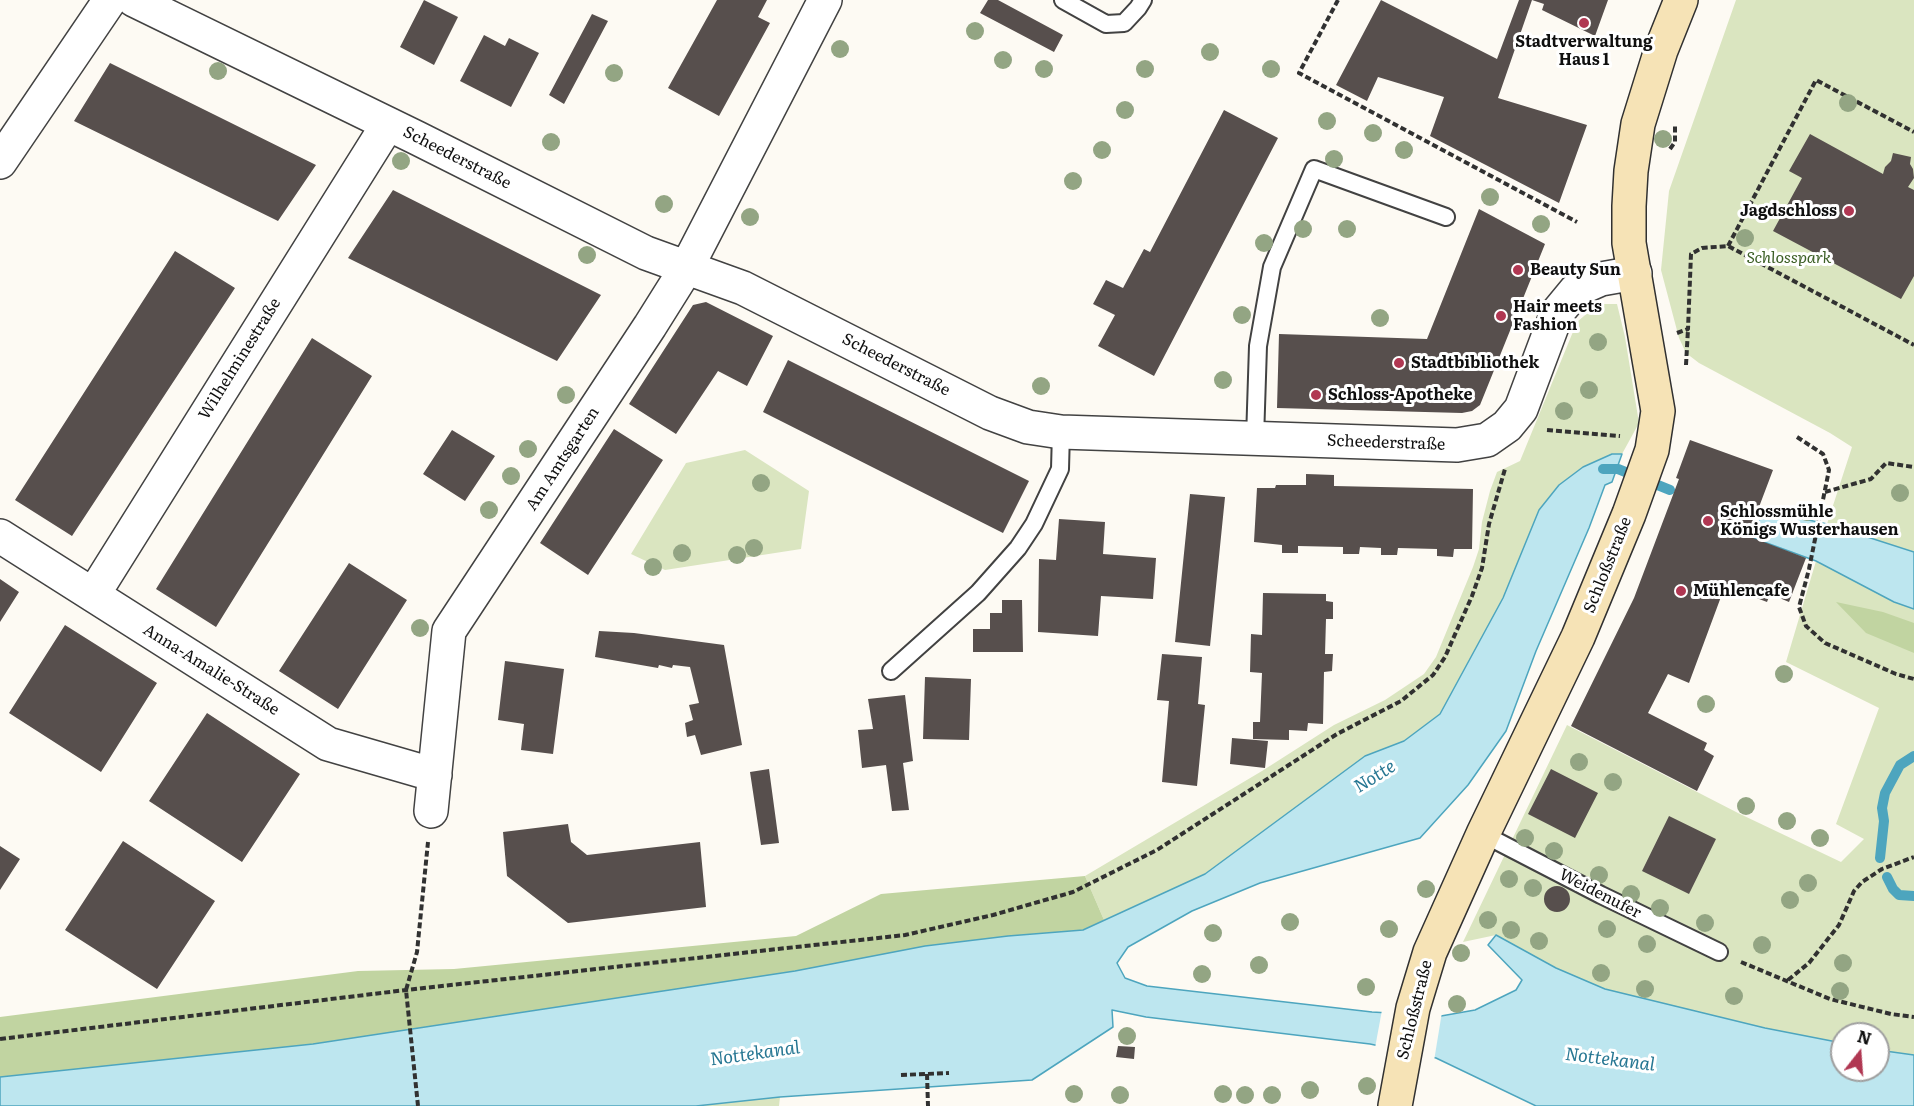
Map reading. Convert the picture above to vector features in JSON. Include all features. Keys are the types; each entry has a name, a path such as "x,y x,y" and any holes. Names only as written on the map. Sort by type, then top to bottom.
{"main road":[{"name":"Schloßstraße","path":"1395,1106 1413,1008 1430,952 1483,834 1578,637 1629,514 1652,450 1658,411 1629,243 1631,171 1638,124 1661,50 1681,0"}],"street":[{"path":"0,162 110,0"},
{"name":"Scheederstraße","path":"134,0 646,253 743,288 990,413 1028,427 1061,432 1457,445 1487,440 1507,426 1521,409 1557,314 1576,290 1601,279 1635,273"},
{"name":"Am Amtsgarten","path":"431,811 449,631 687,267 825,0"},
{"name":"Wilhelminestraße","path":"93,595 388,124"},
{"name":"Anna-Amalie-Straße","path":"0,536 328,744 435,775"}],"lane":[{"path":"1063,0 1106,24 1124,23 1143,0"},
{"path":"1255,439 1258,346 1272,267 1314,169 1446,217"},
{"path":"891,671 978,593 1017,548 1034,524 1060,469 1061,432"},
{"name":"Weidenufer","path":"1483,834 1719,952"}],"path":[{"path":"1338,0 1299,73 1577,222"},
{"path":"1728,246 1816,80 1914,131"},
{"path":"1668,152 1675,142 1675,123"},
{"path":"1673,334 1688,329 1691,254 1702,248 1728,246 1914,345"},
{"path":"0,1039 406,990 905,935 993,915 1073,892 1157,850 1337,734 1401,701 1434,675 1445,657 1472,597 1482,568 1489,524 1506,467 1507,426 1620,436 1658,411"},
{"path":"1797,437 1823,454 1829,470 1799,607 1806,626 1825,642 1896,674 1914,679"},
{"path":"1824,492 1870,479 1886,463 1914,467"},
{"path":"418,1106 406,990 417,952 431,811"},
{"path":"1788,980 1809,963 1839,926 1854,891 1862,882 1882,869 1914,857"},
{"path":"1719,952 1830,999 1891,1014 1914,1017"},
{"path":"901,1075 949,1073"},
{"path":"927,1074 928,1106"}],"green space":[{"name":"Schlosspark","path":"1736,0 1914,0 1914,552 1827,524 1852,447 1699,363 1686,353 1679,338 1661,270 1669,191"},
{"path":"1598,304 1617,304 1625,337 1639,423 1622,454 1612,454 1583,467 1559,485 1539,510 1503,598 1440,714 1404,741 1365,756 1205,874 1104,920 1085,876 1262,771 1334,725 1385,700 1424,674 1436,657 1473,567 1479,549 1482,522 1497,472 1520,461 1577,322"},
{"path":"745,450 809,491 801,549 665,570 631,554 686,463"},
{"path":"1816,561 1894,602 1914,609 1914,1055 1890,1052 1890,1022 1830,1022 1830,1041 1765,1028 1605,989 1556,968 1496,935 1463,942 1567,725 1738,813 1841,862 1864,839 1836,824 1879,708 1786,662"},
{"path":"1836,602 1883,612 1914,623 1914,653 1866,633"},
{"path":"1085,876 1104,920 1083,930 925,946 795,971 313,1044 0,1077 0,1017 358,971 454,969 796,936 881,894"},
{"path":"780,1097 779,1106 696,1106"}],"water":[{"name":"Nottekanal","path":"1612,454 1622,454 1612,482 1605,485 1536,651 1506,731 1468,785 1420,838 1260,883 1192,911 1128,947 1117,963 1125,978 1147,986 1372,1012 1441,1016 1475,1010 1516,990 1522,980 1488,945 1496,935 1556,968 1605,989 1765,1028 1830,1041 1830,1082 1890,1082 1890,1052 1914,1055 1914,1106 1536,1106 1436,1058 1370,1044 1146,1017 1112,1010 1113,1027 1032,1080 780,1097 696,1106 0,1106 0,1077 313,1044 795,971 925,946 1083,930 1205,874 1365,756 1404,741 1440,714 1503,598 1539,510 1559,485 1583,467"},
{"path":"1763,510 1827,524 1914,552 1914,609 1894,602 1816,561 1753,538"}],"pier":[{"path":"1382,1010 1442,1012 1434,1061 1375,1048"}],"building":[{"path":"424,0 458,17 434,65 400,47"},
{"path":"717,0 767,0 758,17 770,23 719,116 668,88"},
{"path":"988,0 998,0 1063,35 1054,52 980,13"},
{"path":"1381,0 1497,59 1519,0 1532,0 1498,98 1587,125 1559,203 1430,136 1444,97 1378,77 1367,101 1336,85"},
{"name":"Stadtverwaltung Haus 1","path":"1532,0 1608,0 1595,36 1542,10 1544,4"},
{"path":"592,14 608,21 564,104 549,95"},
{"path":"484,35 505,46 509,38 539,53 511,107 460,81"},
{"path":"110,63 316,165 278,221 74,121"},
{"path":"1224,110 1278,138 1154,376 1098,346 1115,315 1093,304 1106,280 1123,288 1144,249 1150,252"},
{"name":"Jagdschloss","path":"1810,134 1883,174 1893,153 1911,157 1910,164 1914,178 1908,187 1914,190 1914,276 1901,299 1773,231 1802,178 1789,171"},
{"path":"393,190 601,295 557,361 348,258"},
{"path":"1479,209 1545,244 1480,405 1472,411 1462,413 1277,408 1279,334 1427,339"},
{"path":"175,251 235,288 72,536 15,500"},
{"path":"706,302 773,336 747,386 718,371 676,434 629,404 693,305"},
{"path":"312,338 372,376 216,627 156,589"},
{"path":"788,360 1029,481 1003,533 763,412"},
{"path":"614,429 663,460 588,575 540,543"},
{"path":"452,430 495,456 465,501 423,474"},
{"path":"1690,440 1773,470 1748,536 1806,558 1789,602 1770,594 1767,602 1725,586 1689,683 1668,674 1648,713 1707,743 1704,750 1714,756 1697,791 1571,726 1634,598 1679,479 1676,478"},
{"path":"1306,474 1334,475 1334,486 1473,489 1472,549 1454,549 1453,557 1437,556 1437,549 1398,548 1397,555 1381,555 1381,548 1360,547 1359,554 1343,554 1343,547 1298,546 1298,553 1282,553 1282,545 1254,542 1257,488 1275,488 1276,485 1306,485"},
{"path":"1190,494 1225,497 1210,646 1175,642"},
{"path":"1059,519 1105,522 1103,554 1156,558 1153,599 1101,596 1098,636 1038,632 1039,559 1056,560"},
{"path":"349,563 407,600 338,709 279,671"},
{"path":"0,579 19,592 0,622"},
{"path":"1263,593 1326,594 1326,601 1333,602 1333,619 1326,619 1325,654 1333,654 1332,671 1324,672 1323,724 1308,723 1307,731 1289,730 1289,740 1253,739 1253,722 1260,722 1262,673 1250,672 1251,634 1262,635"},
{"path":"1002,600 1022,600 1023,652 973,652 973,629 990,629 990,613 1002,613"},
{"path":"65,625 157,683 101,772 9,713"},
{"path":"599,631 634,633 724,645 742,745 701,755 695,735 687,737 685,723 693,720 689,705 699,703 690,667 673,665 672,668 659,665 658,668 595,657"},
{"path":"1162,654 1202,657 1198,704 1205,705 1197,786 1162,782 1169,701 1157,700"},
{"path":"505,661 564,669 553,754 521,750 524,724 498,720"},
{"path":"925,677 971,679 969,740 923,739"},
{"path":"905,695 913,761 903,763 909,810 892,811 886,765 862,768 858,730 873,729 868,699"},
{"path":"207,713 300,774 242,862 149,801"},
{"path":"1232,738 1268,741 1265,768 1230,764"},
{"path":"769,769 779,843 761,845 750,772"},
{"path":"1551,769 1598,793 1575,838 1528,814"},
{"path":"1669,816 1716,839 1689,894 1642,871"},
{"path":"568,824 571,842 587,855 700,842 706,907 568,923 507,876 503,832"},
{"path":"123,841 215,901 157,989 65,930"},
{"path":"0,846 20,859 0,890"},
{"path":"1557,886 1566,890 1570,899 1566,908 1557,912 1548,908 1544,899 1548,890"},
{"path":"1118,1046 1135,1047 1134,1059 1116,1057"}],"waterway":[{"name":"Notte","path":"1603,469 1618,469 1670,490"},
{"path":"1880,858 1884,821 1882,808 1885,793 1900,765 1914,756"},
{"path":"1887,877 1899,895 1914,896"}],"place":[{"name":"Stadtverwaltung Haus 1","path":"1584,23"},
{"name":"Jagdschloss","path":"1849,211"},
{"name":"Beauty Sun","path":"1518,270"},
{"name":"Hair meets Fashion","path":"1501,316"},
{"name":"Stadtbibliothek","path":"1399,363"},
{"name":"Schloss-Apotheke","path":"1316,395"},
{"name":"Schlossmühle Königs Wusterhausen","path":"1708,521"},
{"name":"Mühlencafe","path":"1681,591"}]}
